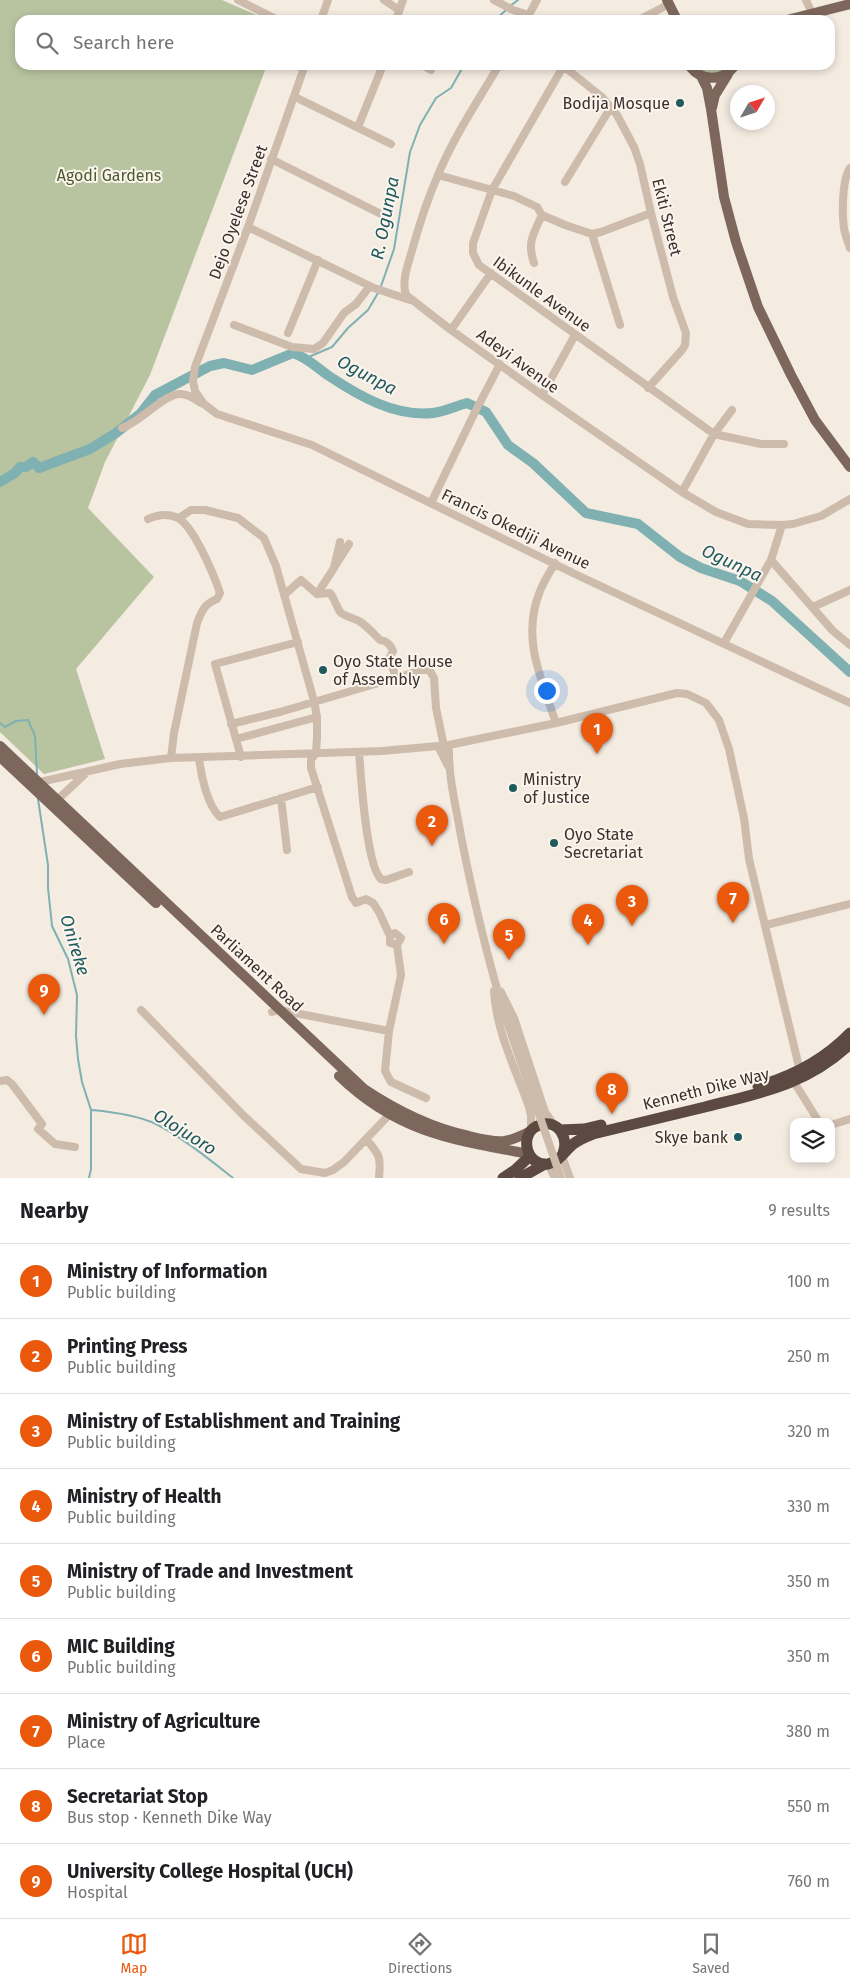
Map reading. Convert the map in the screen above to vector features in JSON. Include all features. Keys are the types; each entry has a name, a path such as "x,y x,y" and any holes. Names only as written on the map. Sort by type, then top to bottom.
{"highway":[{"name":"Kenneth Dike Way","path":"559,1129 584,1129 751,1088 800,1071 828,1053 850,1033"},
{"name":"Kenneth Dike Way","path":"563,1154 574,1143 593,1134 757,1094 794,1082 831,1061 850,1044"},
{"path":"520,1178 546,1164 556,1161 563,1154 566,1141 559,1129 551,1124 536,1126 530,1131 526,1143 529,1155 539,1162 546,1164"},
{"path":"503,1178 515,1170 529,1155"}],"main road":[{"path":"805,15 850,4"},
{"path":"694,70 707,88 724,197 736,242 758,307 791,376 815,420 850,467"},
{"path":"700,76 715,78 730,70"},
{"path":"711,109 715,95 731,70"},
{"name":"Parliament Road","path":"0,746 55,803 276,1011 364,1089 402,1112 440,1128 488,1140 512,1139 530,1131"},
{"name":"Parliament Road","path":"0,757 38,786"},
{"name":"Parliament Road","path":"276,1011 350,1086 389,1115 418,1128 456,1141 529,1155"}],"street":[{"path":"238,0 268,15"},
{"path":"323,15 328,0"},
{"path":"384,0 399,10"},
{"path":"398,15 403,0"},
{"path":"529,15 538,0"},
{"path":"806,0 812,13"},
{"path":"497,2 522,15"},
{"path":"654,15 671,9"},
{"name":"Dejo Oyelese Street","path":"204,404 195,391 195,367 248,227 303,70"},
{"path":"358,126 382,70"},
{"name":"Adeyi Avenue","path":"496,70 455,140 438,175 421,218 404,282 406,295 542,396 682,492 716,512 748,524 793,524 821,516 850,499"},
{"name":"Ibikunle Avenue","path":"560,70 492,190 473,243 473,253 479,265 714,434 761,444 784,444"},
{"name":"Ekiti Street","path":"570,70 589,85 611,107 634,147 673,296 686,333 682,350 648,388"},
{"path":"295,97 358,126 391,144"},
{"path":"566,182 611,107"},
{"path":"271,160 383,215"},
{"path":"850,168 847,172 844,191 844,229 850,248"},
{"path":"438,175 529,202 537,207 542,215 592,234 651,214"},
{"path":"534,263 530,250 532,238 542,215"},
{"path":"248,227 372,287 386,293 398,295 415,303"},
{"path":"592,234 620,325"},
{"path":"288,334 318,260"},
{"path":"451,330 491,274"},
{"path":"234,325 292,347 314,350 323,343 344,313 356,304 372,287"},
{"path":"542,396 575,335"},
{"path":"431,503 474,412 500,364"},
{"name":"Francis Okediji Avenue","path":"122,428 130,426 164,400 179,394 190,396 217,414 312,445 850,703"},
{"path":"682,492 714,434 732,410"},
{"name":"Adeyi Avenue","path":"842,503 850,494"},
{"path":"179,518 191,510 198,509 238,518 264,538 276,566 317,717 316,753 311,760 312,768 353,900 358,903 366,899 370,900 379,912 390,936 390,943 398,945 401,975 389,1031 385,1071 391,1082 426,1098"},
{"path":"148,519 157,515 169,515 179,518 185,524 215,577 220,593 217,599 209,602 203,608 197,623 174,733 171,758"},
{"path":"724,643 771,560 782,525"},
{"path":"334,568 340,542"},
{"path":"317,594 349,544"},
{"path":"771,560 833,631 850,645"},
{"path":"555,563 540,592 533,618 531,640 536,665 556,723"},
{"path":"284,595 300,580 317,594 330,593 336,601 340,612 349,618 357,620 380,640 385,640 390,644 393,651 389,659 396,677"},
{"path":"813,607 850,590"},
{"path":"241,757 215,664 298,642"},
{"path":"231,724 280,712 426,669 430,671 434,678 436,708 472,891 494,979 561,1178"},
{"path":"38,786 40,782 120,764 171,758 359,752 444,746 556,723 677,693 687,694 706,703 719,720 729,749 744,818 749,859 800,1071"},
{"path":"236,739 317,717"},
{"path":"359,752 363,804 374,870 381,879 386,880 410,872"},
{"path":"199,758 208,796 220,817 318,787"},
{"path":"55,803 87,772"},
{"path":"281,798 287,850"},
{"path":"766,925 850,904"},
{"path":"494,979 514,1018 545,1112 549,1120 559,1129"},
{"path":"494,979 497,1014 530,1106 530,1131"},
{"path":"141,1010 244,1116 300,1169 325,1173 333,1170 344,1162 389,1115"},
{"path":"276,1011 389,1031"},
{"path":"0,1081 7,1080 12,1084 42,1124 38,1129 50,1141 55,1144 75,1147"},
{"path":"794,1082 816,1118"},
{"path":"835,1124 850,1119"},
{"path":"366,1139 381,1159 379,1178"},
{"path":"563,1154 570,1178"},
{"path":"546,1164 554,1178"}],"green space":[{"name":"Agodi Gardens","path":"0,0 222,0 256,15 15,15 15,70 265,70 150,375 105,462 88,508 154,577 76,669 105,759 44,774 0,732"},
{"path":"700,70 722,70 712,74"}],"waterway":[{"name":"R. Ogunpa","path":"510,6 518,0"},
{"name":"R. Ogunpa","path":"500,15 506,10"},
{"name":"R. Ogunpa","path":"380,289 394,249 410,152 420,125 436,98 451,88 461,70"},
{"name":"R. Ogunpa","path":"306,358 332,347 348,328 368,310 378,293"},
{"name":"Ogunpa","path":"0,482 15,473 20,467 26,467 33,462 39,468 90,449 116,433 140,414 155,395 210,366 224,363 252,370 293,353 308,360 329,376 365,398 391,408 405,412 433,413 467,403 486,412 508,445 533,463 586,513 638,524 680,557 701,568 740,581 772,601 850,672"},
{"name":"Onireke","path":"0,723 5,727 16,721 28,720 35,736 37,774"},
{"name":"Onireke","path":"38,799 48,865 48,888 52,926 68,959 77,995 76,1036 78,1059 82,1082 91,1110 91,1169 89,1178"},
{"name":"Olojuoro","path":"92,1110 133,1116 156,1124 186,1142 233,1178"}],"place":[{"name":"Bodija Mosque","path":"680,103"},
{"name":"Oyo State House of Assembly","path":"323,670"},
{"name":"Ministry of Information","path":"597,754"},
{"name":"Ministry of Justice","path":"513,788"},
{"name":"Oyo State Secretariat","path":"554,843"},
{"name":"Printing Press","path":"432,846"},
{"name":"Ministry of Agriculture","path":"733,923"},
{"name":"Ministry of Establishment and Training","path":"632,926"},
{"name":"MIC Building","path":"444,944"},
{"name":"Ministry of Health","path":"588,945"},
{"name":"Ministry of Trade and Investment","path":"509,960"},
{"name":"University College Hospital (UCH)","path":"44,1015"},
{"name":"Secretariat Stop","path":"612,1114"},
{"name":"Skye bank","path":"738,1137"}]}
